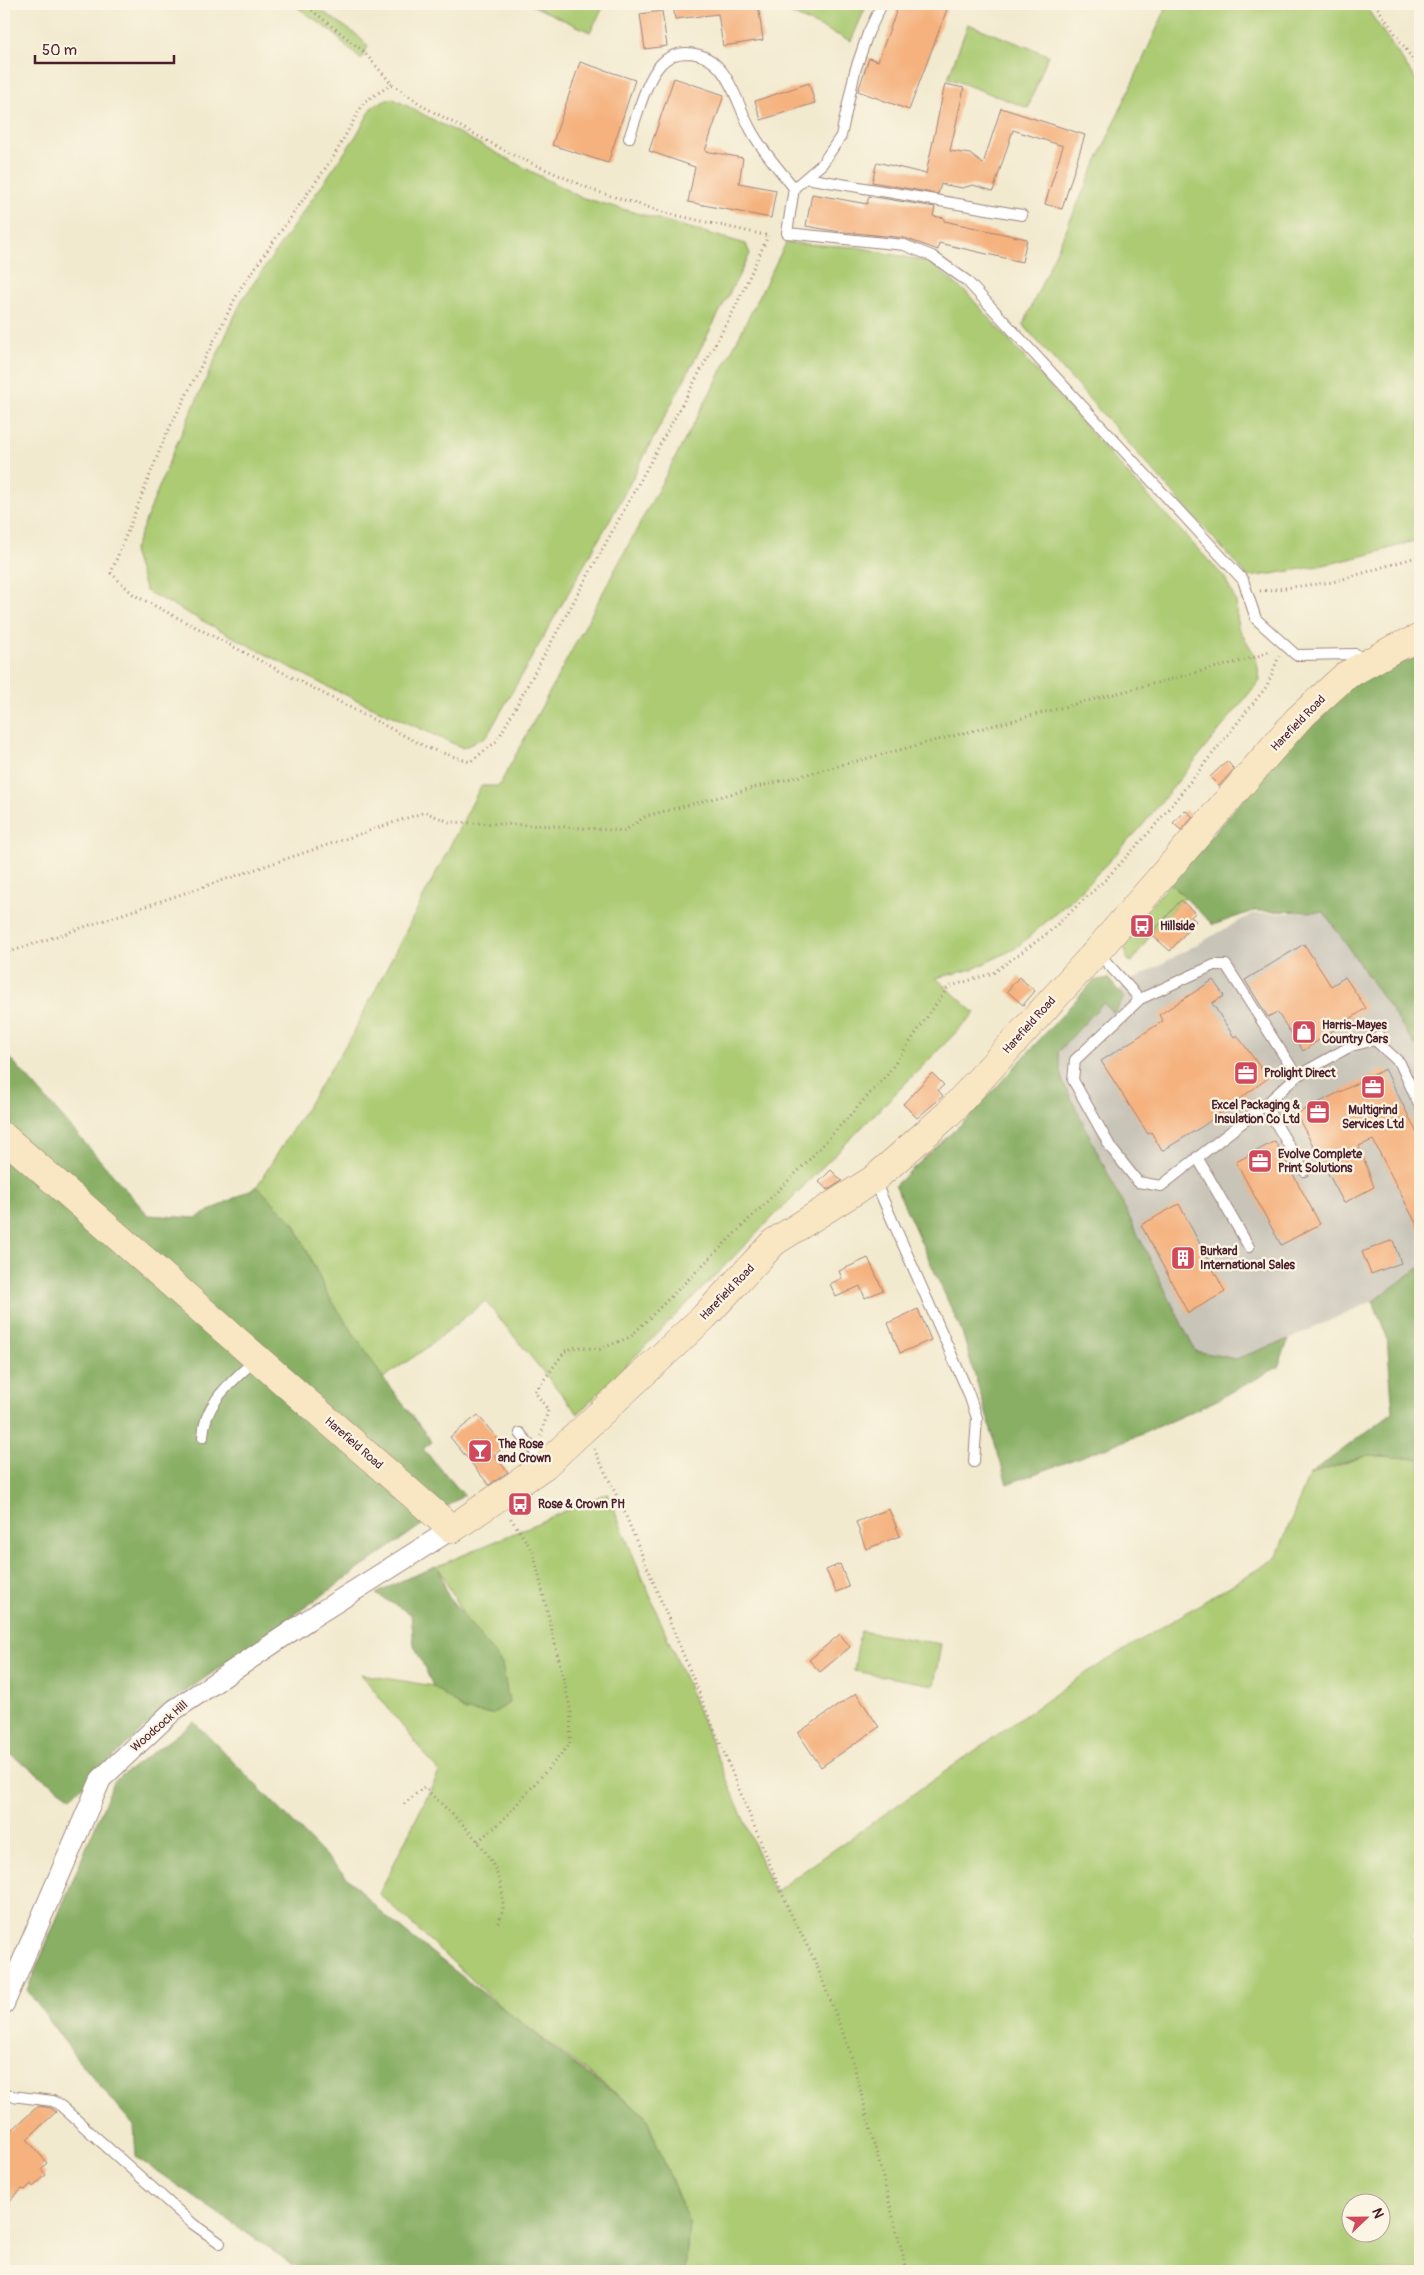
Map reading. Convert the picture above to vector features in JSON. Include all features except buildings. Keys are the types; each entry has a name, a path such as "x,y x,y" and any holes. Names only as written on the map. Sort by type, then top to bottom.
{"street":[{"name":"Harefield Road","path":"4,1137 452,1529 497,1500 542,1455 574,1437 705,1316 774,1242 874,1179 948,1114 1097,951 1297,720 1346,676 1395,648 1420,638"},
{"name":"Woodcock Hill","path":"4,2004 101,1779 174,1710 308,1620 452,1529"}],"lane":[{"path":"882,4 868,33 855,71 841,136 822,164 794,188 786,233 904,245 932,256 967,281 1243,580 1256,618 1296,654 1356,654 1363,667"},
{"path":"629,138 652,76 661,64 670,56 681,53 697,54 710,60 728,79 752,131 794,188"},
{"path":"806,178 916,195 1022,215"},
{"path":"1097,951 1140,999"},
{"path":"1297,1076 1226,965 1214,965 1140,999 1075,1060 1073,1080 1112,1148 1138,1182 1161,1186 1265,1105 1297,1076 1350,1046 1378,1038 1400,1063 1420,1107"},
{"path":"1265,1105 1304,1171"},
{"path":"1197,1157 1249,1247"},
{"path":"874,1179 971,1400 977,1418 974,1462"},
{"path":"203,1436 203,1422 208,1411 233,1381 257,1358"},
{"path":"520,1433 542,1455"},
{"path":"4,2094 53,2101 61,2106 193,2224 220,2243"}],"path":[{"path":"304,4 364,52 392,84 426,108 513,154 595,191 670,214 768,236 786,233"},
{"path":"1375,4 1420,70"},
{"path":"392,84 364,102 334,156 240,289 165,437 111,573 134,595 428,748 470,762 497,741 735,308 768,236"},
{"path":"1247,593 1333,582 1420,556"},
{"path":"4,954 425,812 449,822 624,831 646,816 1256,657 1283,644"},
{"path":"542,1455 548,1410 534,1392 565,1351 576,1347 600,1349 630,1337 806,1163 887,1075 948,987 993,973 1048,933 1106,879 1153,828 1267,686 1283,644"},
{"path":"574,1437 589,1440 623,1509 789,1910 815,1961 851,2054 907,2271"},
{"path":"478,1841 501,1822 570,1744 571,1711 533,1551 497,1500"},
{"path":"404,1804 424,1786 478,1841 497,1869 504,1903 498,1925"}],"shaded area":[{"path":"1324,912 1420,1052 1420,1267 1373,1301 1289,1339 1236,1359 1195,1351 1063,1082 1058,1052 1108,998 1129,982 1252,914"}],"green space":[{"path":"293,4 312,4 357,35 368,46 361,60 332,32"},
{"path":"529,4 609,4 604,6 590,32"},
{"path":"770,4 867,4 851,41"},
{"path":"1168,4 1364,4 1420,86 1420,539 1378,552 1335,562 1248,577 1023,325"},
{"path":"968,24 1048,55 1028,108 948,78"},
{"path":"392,98 580,197 746,244 750,254 620,502 487,736 463,748 324,685 146,591 133,552 173,452 242,300 356,136 373,106"},
{"path":"786,243 857,247 929,262 968,294 1124,470 1225,578 1236,602 1238,627 1256,657 1260,680 1141,827 1079,893 1016,948 973,969 936,978 975,1013 578,1414 485,1301 425,1349 383,1378 326,1292 294,1223 257,1186 352,1035 481,786 499,786 717,380"},
{"path":"1420,647 1420,1052 1324,912 1253,911 1213,925 1170,883 1316,715 1354,682"},
{"path":"1170,883 1186,898 1181,900 1151,934 1132,962 1128,960 1125,951 1126,933"},
{"path":"1108,978 1124,998 1114,1013 1103,1003 1058,1052 1063,1082 1195,1351 1236,1359 1289,1339 1278,1367 1215,1401 1140,1435 1007,1484 962,1332 895,1185 971,1115 1093,981"},
{"path":"4,1051 148,1215 196,1218 257,1186 294,1223 326,1292 383,1378 432,1442 423,1449 464,1495 175,1699 71,1797 4,1750"},
{"path":"1420,1267 1420,1459 1368,1455 1309,1475 1393,1412 1387,1337 1373,1301"},
{"path":"1368,1455 1420,1459 1420,1909 1411,1938 1420,1943 1420,2271 685,2271 689,2223 645,2115 507,2012 379,1894 439,1772 361,1674 433,1686 492,1714 508,1703 438,1566 607,1493 774,1892 1078,1678 1276,1558 1309,1475"},
{"path":"438,1566 448,1596 502,1664 509,1703 492,1714 465,1711 433,1686 414,1645 411,1614 376,1594 405,1579"},
{"path":"860,1631 941,1644 934,1685 854,1671"},
{"path":"194,1722 385,1916 575,2065 645,2115 689,2223 685,2271 302,2271 136,2157 134,2126 75,2056 27,1990 114,1781"}],"place":[{"name":"Hillside","path":"1142,926"},
{"name":"Harris-Mayes Country Cars","path":"1304,1032"},
{"name":"Prolight Direct","path":"1246,1073"},
{"name":"Multigrind Services Ltd","path":"1373,1087"},
{"name":"Excel Packaging & Insulation Co Ltd","path":"1318,1112"},
{"name":"Evolve Complete Print Solutions","path":"1260,1161"},
{"name":"Burkard International Sales","path":"1183,1258"},
{"name":"The Rose and Crown","path":"480,1451"},
{"name":"Rose & Crown PH","path":"520,1504"}]}
